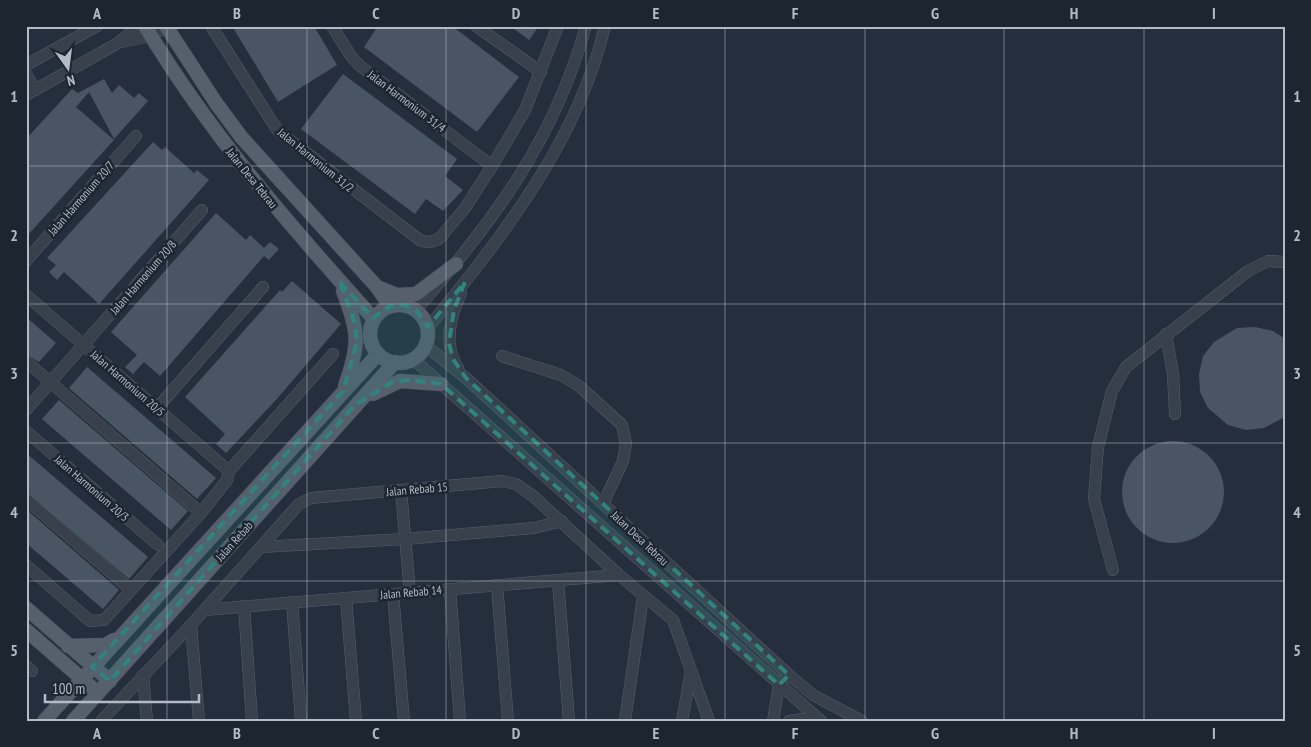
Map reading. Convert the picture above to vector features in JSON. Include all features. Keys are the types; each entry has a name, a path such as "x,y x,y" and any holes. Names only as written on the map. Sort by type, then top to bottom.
{"main road":[{"name":"Jalan Desa Tebrau","path":"166,26 216,103 242,138 378,287 390,306"},
{"name":"Jalan Desa Tebrau","path":"148,31 199,111 231,154 374,319"},
{"path":"378,287 397,295 416,294 456,264"},
{"path":"340,282 354,321 357,342 353,363 343,391"},
{"path":"390,306 403,306 416,310 425,322 427,329 425,345 413,359 396,362 378,354 370,337 374,319 390,306"},
{"path":"44,721 117,638 378,354"},
{"name":"Jalan Rebab","path":"74,721 355,405 396,362"},
{"path":"355,405 383,387 400,381 441,384"},
{"path":"26,608 110,681"},
{"path":"26,630 98,693"},
{"path":"68,646 105,645 117,638"},
{"path":"60,659 66,679 60,703"}],"street":[{"path":"26,65 97,26"},
{"path":"118,43 138,26"},
{"path":"26,74 30,92 118,43 166,26"},
{"name":"Jalan Harmonium 31/2","path":"211,26 278,131 421,240 430,242 439,239 465,208 492,166"},
{"name":"Jalan Harmonium 31/4","path":"332,26 359,65 492,166"},
{"path":"476,26 541,72"},
{"path":"492,166 525,110 558,26"},
{"path":"416,310 456,264 509,194 538,146 559,105 576,62 586,26"},
{"path":"427,329 495,243 555,153 588,85 605,26"},
{"name":"Jalan Harmonium 20/7","path":"26,260 136,136"},
{"name":"Jalan Harmonium 20/8","path":"26,410 202,210"},
{"path":"1113,570 1094,499 1098,447 1103,418 1112,391 1126,367 1248,271 1268,261 1285,262"},
{"path":"465,282 454,310 449,343 453,359 466,378"},
{"path":"157,408 263,287"},
{"name":"Jalan Harmonium 20/5","path":"26,295 229,471"},
{"path":"1166,334 1173,374 1175,414"},
{"name":"Jalan Desa Tebrau","path":"425,345 466,378 789,674 820,698 862,721"},
{"path":"26,565 90,620 98,622 110,616 201,513 227,480 229,471 333,354"},
{"path":"502,356 561,375 579,386 622,426 626,443 623,461 603,504"},
{"name":"Jalan Desa Tebrau","path":"413,359 821,721"},
{"path":"26,361 201,513"},
{"name":"Jalan Harmonium 20/3","path":"26,431 158,545"},
{"name":"Jalan Rebab 15","path":"101,721 191,625 299,504 311,498 502,481 516,484 562,521 643,597 673,620 709,721"},
{"path":"401,490 410,593"},
{"path":"26,499 132,590"},
{"path":"260,547 405,539 534,528 562,521"},
{"name":"Jalan Rebab 14","path":"204,610 619,575"},
{"path":"558,580 569,721"},
{"path":"497,585 508,721"},
{"path":"450,589 460,721"},
{"path":"393,594 404,721"},
{"path":"625,721 643,597"},
{"path":"346,598 356,721"},
{"path":"292,602 301,721"},
{"path":"244,606 252,721"},
{"path":"191,625 199,721"},
{"path":"682,721 691,669"},
{"path":"773,721 779,685 789,674"},
{"path":"143,675 147,721"},
{"path":"789,721 802,719 815,721"}],"highlighted area":[{"path":"340,282 373,318 390,306 403,305 416,310 428,327 465,282 454,310 449,343 453,359 466,378 789,675 779,685 441,384 409,380 391,383 355,405 110,681 92,667 343,391 357,342 354,321"}],"building":[{"path":"232,26 314,26 337,65 278,102"},
{"path":"378,26 452,26 519,77 477,132 364,47"},
{"path":"510,26 539,26 529,40"},
{"path":"343,74 457,159 445,176 463,190 443,211 426,199 415,214 301,129"},
{"path":"104,79 112,93 119,85 134,98 139,93 148,101 114,139 89,92 76,107 114,140 26,237 26,139 72,89 78,93"},
{"path":"153,142 162,150 165,147 194,173 197,170 209,180 99,304 64,272 57,280 49,272 56,265 47,258"},
{"path":"216,213 246,240 250,235 264,248 270,242 279,249 269,260 264,256 160,376 144,362 133,374 125,367 137,355 111,332"},
{"path":"292,281 341,324 276,400 226,453 216,444 225,434 185,397 280,290 282,292"},
{"path":"26,317 56,343 39,362 26,354"},
{"path":"1255,327 1273,331 1285,339 1285,417 1264,428 1246,430 1228,425 1208,408 1200,392 1199,374 1203,356 1214,342 1237,328"},
{"path":"87,367 216,478 197,499 69,388"},
{"path":"59,400 188,511 171,530 42,419"},
{"path":"1173,441 1192,445 1209,456 1220,473 1224,492 1220,511 1209,528 1192,539 1173,543 1154,539 1137,528 1126,511 1122,492 1126,473 1137,456 1154,445"},
{"path":"26,453 148,557 129,579 26,492"},
{"path":"26,509 119,590 103,609 26,543"}]}
